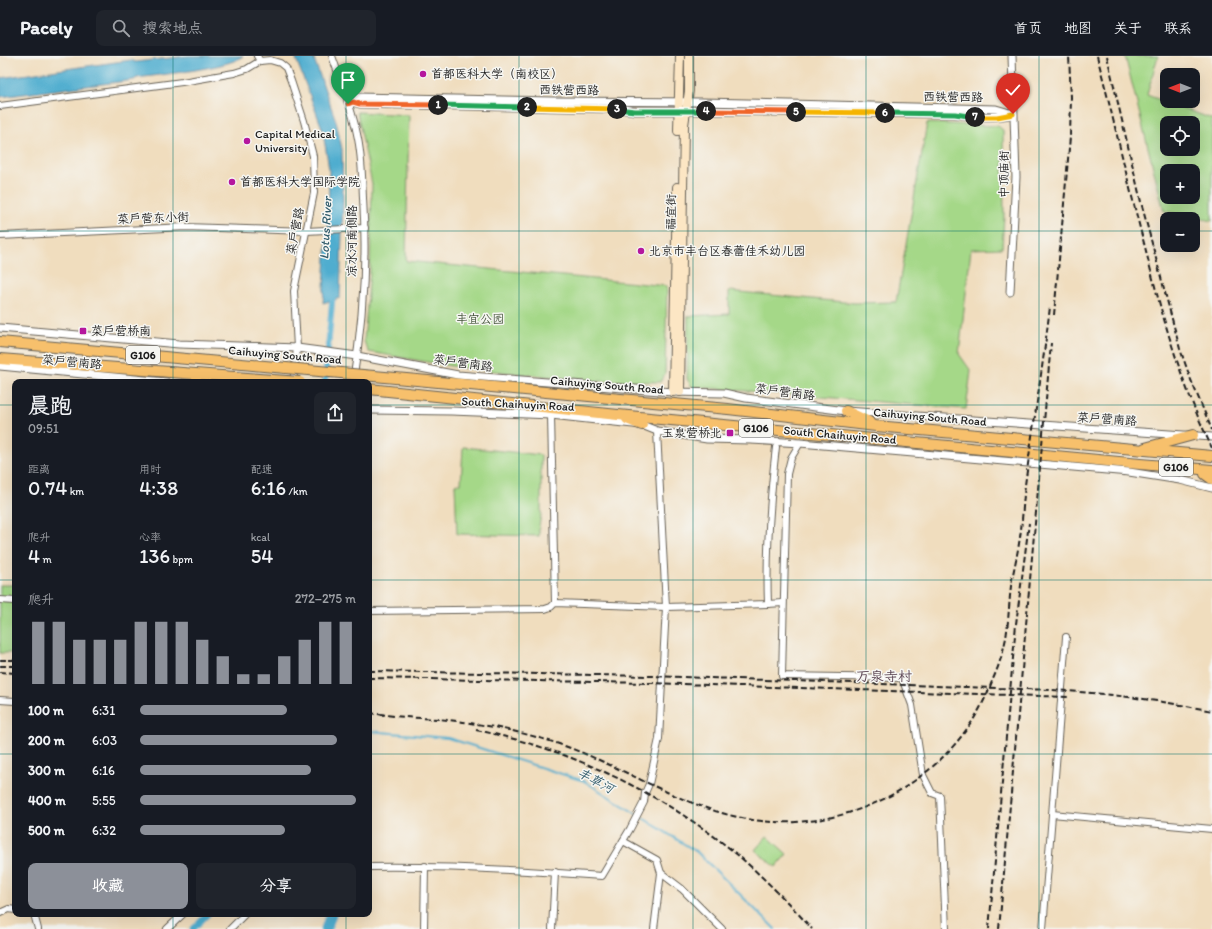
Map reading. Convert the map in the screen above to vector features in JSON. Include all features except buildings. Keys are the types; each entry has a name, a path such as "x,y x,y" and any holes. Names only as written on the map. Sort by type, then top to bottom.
{"highway":[{"name":"Caihuying South Road","path":"0,342 722,408 876,426 1137,450 1200,455 1212,454"},
{"name":"G106","path":"2,361 260,379"},
{"name":"G106","path":"372,389 618,415 1140,464 1210,475"},
{"path":"846,411 876,426"},
{"path":"618,415 642,426"},
{"path":"1137,450 1193,435"}],"main road":[{"name":"福宜街","path":"677,392 684,125 680,56"},
{"name":"福宜街","path":"682,102 689,91 689,56"}],"street":[{"name":"凉水河南侧路","path":"332,56 350,103 361,158 365,228 365,263 357,356 353,379"},
{"name":"中顶庙街","path":"1010,292 1016,177 1012,56"},
{"name":"菜户营路","path":"0,106 182,82 234,73 247,69 258,58 280,63 286,68 304,121 313,156 314,193 294,291 297,348 289,379"},
{"name":"西铁营西路","path":"350,103 357,97 682,102 996,109 1013,114"},
{"name":"西铁营西路","path":"350,103 619,109 635,111 955,114 969,117 997,117 1013,114"},
{"name":"菜户营东小街","path":"0,236 186,227 306,231 365,228"},
{"path":"0,328 179,344 297,348"},
{"name":"菜户营南路","path":"297,348 357,356 458,375 677,392 724,393 746,398 846,411 1212,437"},
{"name":"菜户营南路","path":"2,361 143,379"},
{"name":"South Chaihuyin Road","path":"372,410 451,411 551,415 642,426 657,431 707,439 800,443 1129,472 1180,480 1212,488"},
{"path":"551,415 555,603"},
{"path":"372,867 425,866 555,872 602,876 644,802 645,793 649,784 660,739 666,607 657,431"},
{"path":"800,443 792,458 787,474 782,676 902,678 912,705 922,775 932,793 940,796 946,929"},
{"path":"768,604 767,576 769,520 776,447"},
{"path":"0,600 12,601"},
{"path":"372,611 545,609 551,607 555,603 666,607 783,603"},
{"path":"1043,929 1066,637"},
{"path":"0,700 12,701"},
{"path":"1052,814 1212,829"},
{"path":"623,841 657,860 661,873 654,929"},
{"path":"424,929 425,866"},
{"path":"552,929 555,872"},
{"path":"661,873 682,889 722,929"},
{"path":"0,913 9,909 12,910"},
{"path":"35,917 38,929"},
{"path":"167,929 180,917"},
{"path":"230,929 242,917"}],"green space":[{"path":"1125,56 1158,56 1147,95 1160,100 1160,108 1182,108 1212,119 1212,221 1200,218 1200,212 1164,211 1162,204 1200,204 1200,164 1160,164 1160,195"},
{"name":"丰宜公园","path":"357,112 409,115 406,261 667,286 665,374 660,382 593,381 462,368 369,352 364,341 370,271 372,184"},
{"path":"927,123 998,126 1003,130 1004,216 1002,248 971,249 959,354 971,371 966,409 692,387 687,379 688,316 729,314 729,291 854,303 896,302"},
{"path":"463,447 541,455 541,515 539,536 457,534 455,484 461,484"},
{"path":"0,585 12,585 12,653 0,653"},
{"path":"767,836 787,854 776,867 755,850"}],"water":[{"path":"189,56 243,56 224,64 137,78 134,80 0,97 0,78 131,60 135,62"},
{"path":"295,56 313,56 336,121 342,149 343,201 340,298 323,303 328,223 329,170 322,128"}],"waterway":[{"name":"Lotus River","path":"325,379 333,292"},
{"name":"丰草河","path":"372,731 448,738 584,781 697,852 775,929"},
{"name":"Lotus River","path":"193,929 205,917"},
{"path":"326,929 330,917"}],"railway":[{"path":"1054,315 1070,137 1071,97 1069,56"},
{"path":"1097,56 1165,324 1191,399 1212,448"},
{"path":"1107,56 1141,202 1180,349 1212,430"},
{"path":"379,714 469,723 529,735 581,752 688,801 733,816 766,822 800,822 833,817 864,807 895,793 923,775 948,752 969,726 985,697 1001,659 1006,638 1011,586 1020,537 1025,485 1050,307"},
{"path":"999,929 1051,343"},
{"path":"989,929 1016,624 1029,523"},
{"path":"0,660 12,660"},
{"path":"0,666 12,666"},
{"path":"372,671 652,676 1052,690 1132,698 1212,711"},
{"path":"0,672 12,673"},
{"path":"372,678 651,683 1069,697"},
{"path":"372,713 385,715"},
{"path":"476,730 512,738 547,749 615,777 648,794 680,813 739,856 777,891 812,929"}],"place":[{"name":"首都医科大学（南校区）","path":"423,74"},
{"name":"Capital Medical University","path":"247,141"},
{"name":"首都医科大学国际学院","path":"232,182"},
{"name":"北京市丰台区春蕾佳禾幼儿园","path":"641,251"},
{"name":"菜户营桥南","path":"83,331"},
{"name":"玉泉营桥北","path":"730,433"}],"district":[{"name":"万泉寺村","path":"884,676"}],"route":[{"path":"348,104 353,102 360,104 619,109 635,111 955,114 969,117 997,117 1013,114"}]}
